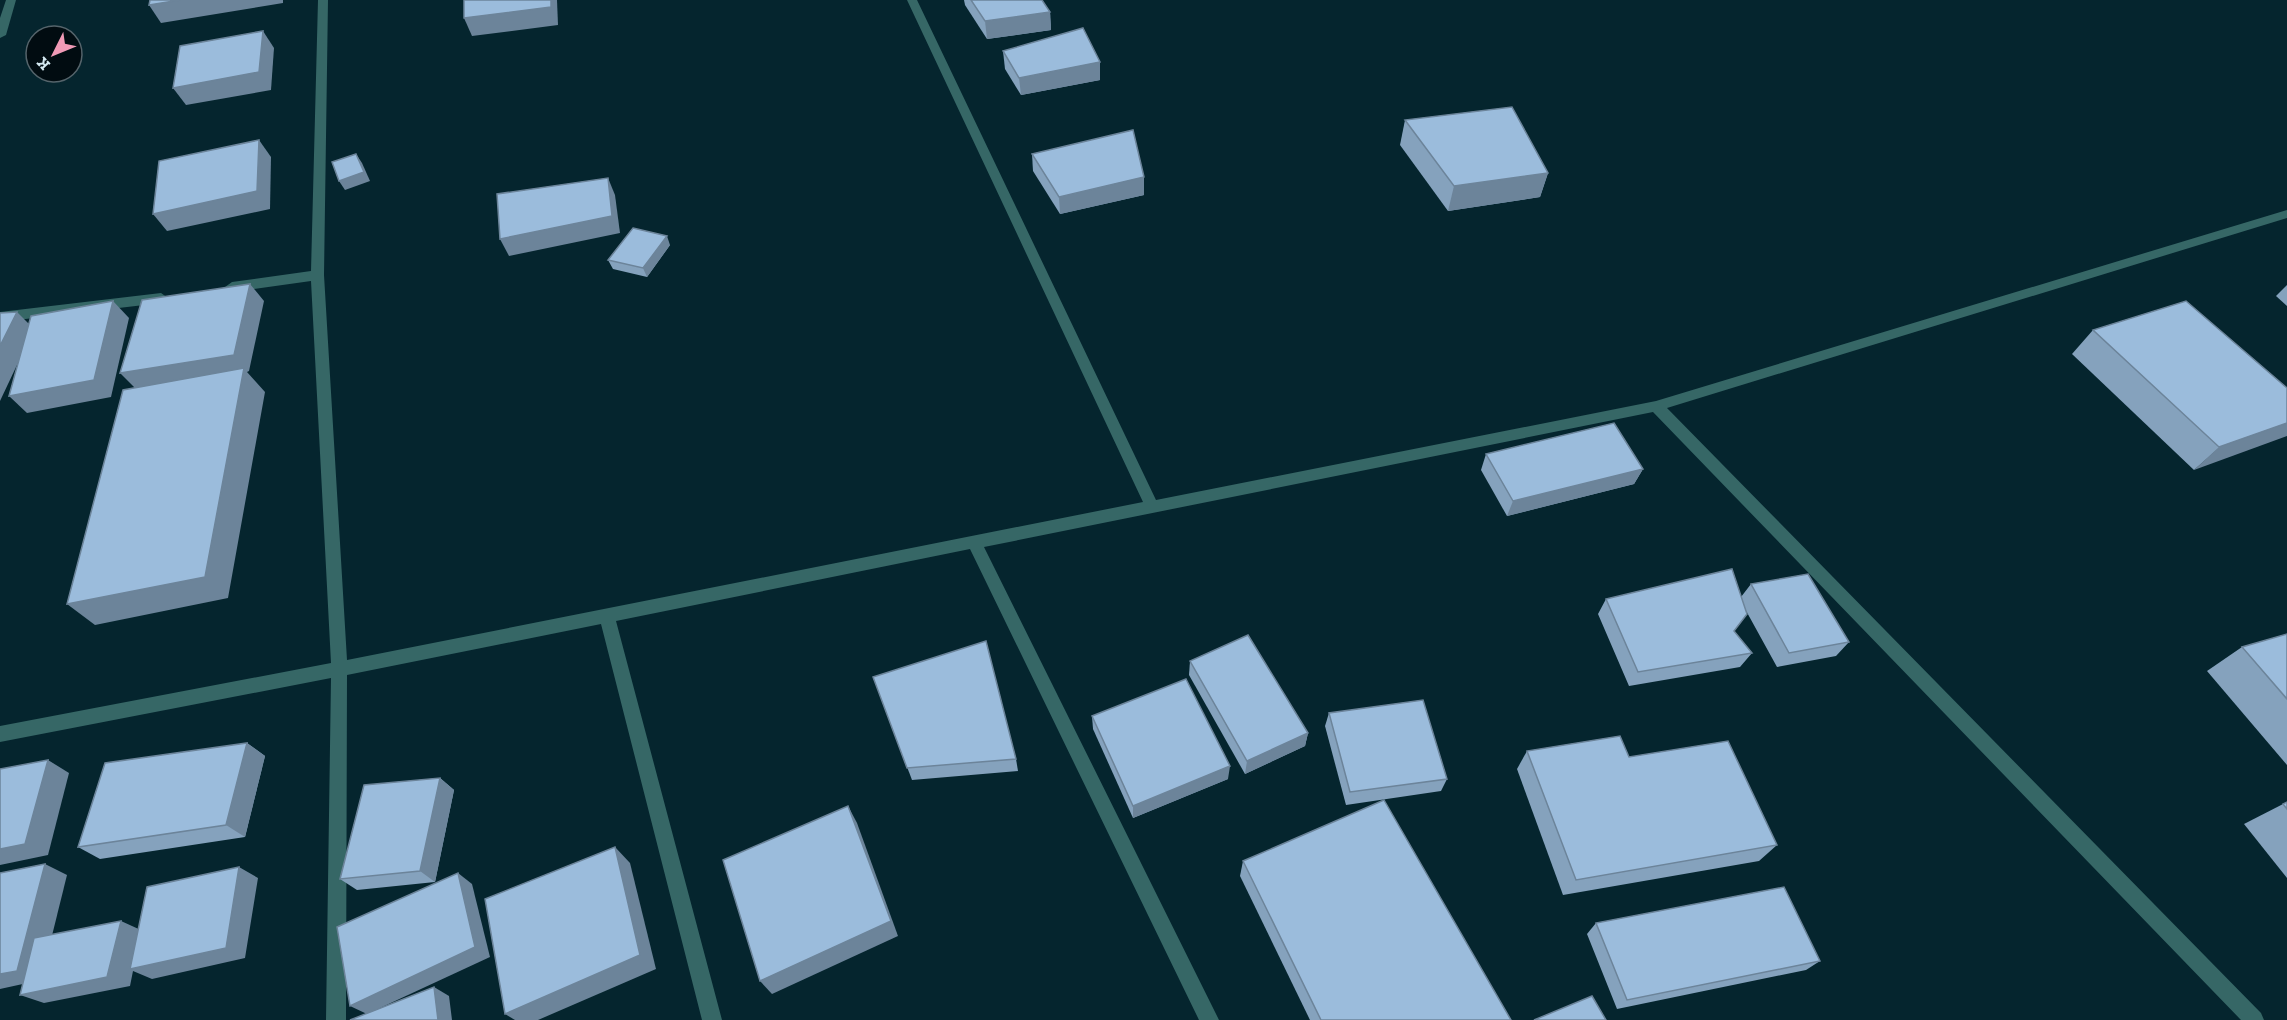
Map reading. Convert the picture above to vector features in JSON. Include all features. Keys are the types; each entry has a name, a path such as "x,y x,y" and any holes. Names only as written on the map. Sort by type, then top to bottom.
{"street":[{"path":"0,35 11,0"},
{"path":"323,0 317,275 339,669 336,1020"},
{"path":"912,0 1152,507"},
{"path":"0,734 607,616 1656,406 2287,214"},
{"path":"218,289 317,275"},
{"path":"0,316 174,296"},
{"path":"1656,406 2254,1020"},
{"path":"974,542 1209,1020"},
{"path":"607,616 712,1020"}],"building":[{"path":"150,0 180,0 149,5"},
{"path":"464,0 551,0 551,7 464,18"},
{"path":"971,0 1042,0 1050,12 985,21"},
{"path":"1083,28 1100,62 1019,78 1003,51"},
{"path":"263,31 259,72 173,88 180,46"},
{"path":"1512,107 1548,173 1454,186 1405,120"},
{"path":"1133,130 1144,177 1059,197 1032,154"},
{"path":"259,140 257,191 153,214 159,161"},
{"path":"356,154 364,172 339,181 332,162"},
{"path":"608,178 612,216 500,239 497,194"},
{"path":"633,228 667,236 643,268 608,260"},
{"path":"250,284 234,355 120,373 142,300"},
{"path":"113,301 94,380 9,396 31,316"},
{"path":"2186,301 2287,388 2287,423 2219,447 2093,330"},
{"path":"17,312 0,346 0,313"},
{"path":"244,368 205,577 67,604 123,390"},
{"path":"1614,423 1643,469 1513,501 1486,454"},
{"path":"1732,569 1747,614 1734,631 1752,653 1638,672 1606,599"},
{"path":"1808,574 1849,642 1789,653 1751,584"},
{"path":"2287,634 2287,699 2242,647"},
{"path":"1248,635 1308,733 1247,761 1190,661"},
{"path":"986,641 1016,759 907,768 873,677"},
{"path":"1186,679 1230,766 1133,806 1092,716"},
{"path":"1423,700 1447,779 1350,792 1329,713"},
{"path":"1620,736 1629,757 1728,741 1777,845 1576,880 1527,751"},
{"path":"247,743 226,825 78,847 105,763"},
{"path":"48,760 25,844 0,849 0,769"},
{"path":"440,778 420,871 340,879 364,785"},
{"path":"1384,800 1511,1020 1321,1020 1243,861"},
{"path":"848,806 891,921 760,981 723,860"},
{"path":"615,847 640,955 505,1014 485,899"},
{"path":"45,864 17,971 0,974 0,873"},
{"path":"239,867 226,948 130,969 147,887"},
{"path":"458,873 475,947 350,1006 337,927"},
{"path":"1784,887 1820,961 1627,1000 1596,923"},
{"path":"121,921 107,977 20,995 34,938"},
{"path":"434,987 438,1020 350,1020"},
{"path":"1592,996 1606,1020 1534,1020"}]}
